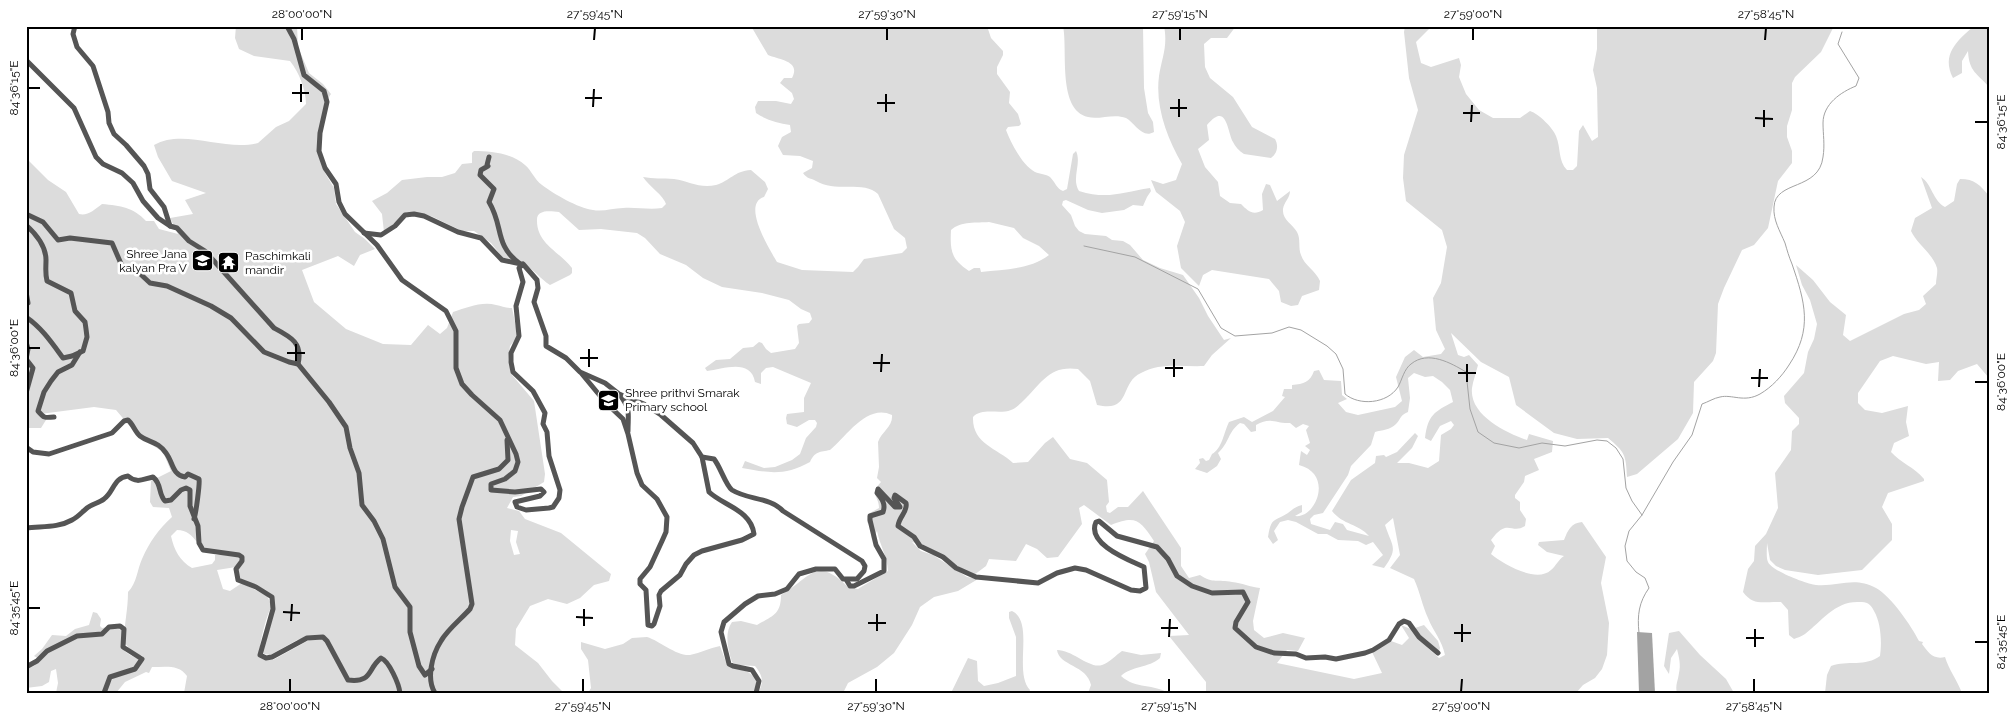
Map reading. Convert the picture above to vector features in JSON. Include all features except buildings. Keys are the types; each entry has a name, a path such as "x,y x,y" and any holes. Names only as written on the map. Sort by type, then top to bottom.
{"street":[{"path":"75,26 73,34 77,47 93,66 108,112 109,124 114,134 144,166 148,174 150,189 164,207 170,226"},
{"path":"288,26 304,75 324,91 327,102 319,142 321,158 325,168 336,184 339,202 345,214 376,245 402,280 446,311 456,331 456,368 462,384 500,420 516,454 517,467 505,479 491,484 491,490 515,492 541,488 544,492 540,496 514,502 515,505 526,510 553,507 559,498 560,490 549,456 547,432 543,424 545,413 533,392 513,372 511,362 511,352 519,336 515,311 523,282 519,268 521,264"},
{"path":"26,60 74,108 96,157 103,164 122,173 134,183 143,201 158,218 177,228 189,241 205,251 274,328 288,335 299,347 298,364"},
{"path":"489,157 486,164 488,166 481,170 480,175 494,189 489,202 496,214 504,248 508,255 528,268 537,280 538,288 534,302 546,336 546,346 566,358 606,404 623,419 642,485 657,499 667,517 666,532 655,558 640,579 640,584 646,590 648,625 652,626 660,606 658,595 680,575 694,555 742,540 754,534 754,528 743,513 709,492 702,457 692,443 661,415 644,404 619,394"},
{"path":"26,214 43,222 58,240 70,238 112,244 122,266 134,268 150,283 167,286 211,306 231,318 264,352 298,364 329,402 346,427 350,448 359,473 362,505 383,539 395,587 410,606 410,632 419,666 425,675 432,669"},
{"path":"364,233 381,235 395,226 405,215 414,214 429,218 458,232 481,238 502,260 521,264"},
{"path":"28,228 42,243 46,259 45,274 47,281 71,293 75,311 85,322 86,345 72,365 58,372 44,392 38,411 45,418 54,417"},
{"path":"26,292 28,302 26,301"},
{"path":"26,317 49,337 63,358 80,352"},
{"path":"26,342 28,349 26,359 34,368 26,393"},
{"path":"580,372 605,383 619,394 630,413 628,434"},
{"path":"26,447 34,452 48,454 112,433 124,421 128,420 140,436 162,447 169,457 175,472 180,476 185,477 188,474 199,479 197,511 194,519"},
{"path":"435,693 430,681 436,650 442,639 470,609 472,604 465,548 460,526 462,507 473,477 499,469 508,460 507,437"},
{"path":"702,457 707,456 714,459 731,490 776,503 783,511 862,561 865,566 864,571 856,580 843,579 836,569 816,569 799,574 787,589 775,594 758,596 745,604 724,622 722,632 727,659 733,666 752,670 759,681 756,693"},
{"path":"26,528 54,526 71,521 87,508 104,499 110,494 118,480 128,476 131,479 143,482 153,477 160,484 161,497 165,501 171,500 181,490 186,488 190,490 190,506 198,526 199,543 203,550 242,557 242,561 236,569 238,580 256,587 272,597 273,609 260,655 266,658 272,657 307,638 323,637 348,680 357,681 365,679 381,658 389,663 394,678 400,686 400,693"},
{"path":"847,580 850,586 854,586 884,571 884,559 876,545 870,520 870,516 883,512 883,500 877,493 878,489 895,507 900,506 894,498 897,494 906,502 905,511 899,519 898,526 901,529 914,537 920,546 943,557 956,568 976,577 1038,583 1057,573 1075,568 1086,570 1131,590 1140,591 1146,588 1144,567 1101,544 1096,536 1094,525 1099,521 1117,536 1157,547 1168,559 1177,576 1192,586 1212,593 1243,592 1248,602 1236,622 1236,628 1256,647 1274,653 1296,654 1306,658 1325,657 1336,659 1365,653 1389,640 1399,624 1404,621 1409,622 1419,637 1438,653"},
{"path":"26,667 37,661 46,651 77,636 102,634 109,627 120,626 124,629 123,647 142,659 135,668 110,677 104,693"}],"shaded area":[{"path":"236,26 297,26 298,47 309,73 323,84 331,94 325,103 317,149 325,173 334,188 336,204 355,232 375,249 360,255 354,266 338,256 302,270 314,302 346,329 383,344 411,345 428,325 440,334 447,328 453,312 485,304 512,308 517,337 510,346 508,360 512,375 534,401 545,474 544,482 521,496 513,497 507,508 519,511 525,519 561,533 611,574 609,581 594,585 580,598 567,604 548,599 530,606 516,629 515,645 538,663 564,693 184,693 187,676 184,672 176,668 152,667 149,673 146,672 125,682 116,693 105,693 113,678 132,672 140,666 142,661 143,656 133,653 124,642 128,592 133,585 140,563 148,547 158,531 172,517 169,508 153,507 150,502 151,481 171,471 163,452 138,436 116,410 94,407 40,414 46,420 41,428 26,428 26,128 28,136 27,159 48,180 66,192 79,214 88,213 102,204 121,207 131,210 146,221 154,221 159,229 178,234 170,218 193,214 185,200 206,193 172,181 158,157 154,145 166,140 178,139 232,145 258,143 276,127 289,121 306,104 301,81 290,61 254,56 239,49 235,38","holes":["177,530 189,534 198,543 196,532 204,546 213,552 242,554 244,559 238,569 238,576 243,582 256,586 274,597 274,609 262,650 264,654 270,655 297,640 311,636 311,639 273,660 259,657 263,631 272,606 267,596 242,583 230,591 223,589 217,570 236,567 241,562 241,558 234,555 215,555 215,560 212,564 192,568 178,555 172,541 171,536","511,530 518,531 516,542 520,554 514,555 510,541"]},
{"path":"751,26 987,26 991,38 1003,51 997,67 997,74 1010,92 1009,103 1018,114 1021,124 1008,127 1006,130 1021,159 1030,169 1050,177 1063,191 1067,189 1073,154 1076,151 1078,161 1076,181 1079,191 1089,194 1107,195 1150,188 1151,191 1143,206 1133,205 1124,210 1102,213 1088,210 1066,200 1063,201 1062,205 1071,215 1079,231 1085,234 1106,236 1112,240 1123,241 1130,245 1143,260 1160,268 1183,275 1224,340 1231,338 1212,355 1204,366 1164,366 1141,373 1130,383 1121,401 1116,405 1097,405 1090,381 1078,369 1068,368 1047,377 1013,409 977,414 973,417 974,426 981,439 1013,463 1028,462 1053,437 1070,459 1087,463 1107,480 1109,502 1106,506 1107,512 1110,513 1118,507 1128,507 1143,491 1181,548 1181,566 1189,578 1200,575 1212,580 1260,588 1253,621 1254,630 1264,638 1283,633 1305,638 1298,651 1287,650 1277,663 1354,679 1382,673 1372,652 1391,641 1402,645 1409,638 1401,625 1413,630 1418,639 1439,658 1445,655 1442,645 1430,623 1414,579 1390,568 1400,555 1393,518 1385,525 1393,551 1384,568 1372,565 1383,555 1373,542 1366,545 1358,541 1338,540 1327,534 1318,534 1296,522 1288,520 1280,522 1274,531 1278,540 1273,544 1268,537 1272,523 1302,505 1302,512 1295,516 1303,515 1315,504 1318,495 1319,486 1316,477 1310,470 1299,465 1301,451 1307,455 1310,450 1305,446 1310,443 1306,430 1309,426 1303,424 1296,428 1290,423 1266,421 1256,425 1256,431 1251,432 1244,424 1240,423 1233,430 1218,453 1221,459 1217,466 1207,473 1195,469 1200,463 1199,459 1209,460 1218,448 1229,422 1244,417 1252,422 1273,411 1285,397 1282,396 1284,389 1292,389 1292,385 1306,382 1311,378 1314,371 1319,370 1324,380 1341,381 1342,395 1347,399 1338,403 1346,412 1358,415 1395,407 1402,401 1396,377 1405,357 1414,350 1423,357 1441,354 1445,349 1436,330 1433,298 1441,283 1447,247 1442,230 1406,201 1403,178 1404,155 1418,110 1409,78 1405,26 1432,26 1416,42 1421,63 1431,67 1459,58 1461,65 1459,77 1466,94 1479,110 1493,118 1520,118 1530,111 1541,118 1556,136 1564,166 1567,170 1573,170 1577,166 1579,131 1583,125 1592,141 1598,137 1597,88 1593,70 1597,49 1597,26 1834,26 1821,52 1795,77 1792,83 1792,110 1787,126 1787,137 1792,151 1792,163 1778,181 1768,228 1754,245 1742,250 1724,288 1718,304 1716,353 1713,361 1694,382 1693,413 1678,439 1637,474 1627,477 1624,454 1608,438 1577,439 1554,433 1516,405 1509,377 1481,362 1451,333 1458,355 1464,357 1469,355 1478,365 1472,388 1473,398 1476,407 1490,422 1509,433 1527,440 1529,434 1553,441 1552,452 1534,459 1539,470 1525,476 1524,482 1515,495 1515,498 1520,502 1520,510 1526,519 1525,526 1516,529 1502,529 1497,533 1491,540 1495,546 1491,554 1520,571 1537,575 1545,574 1564,556 1547,552 1538,545 1539,542 1564,540 1570,528 1582,522 1606,557 1601,583 1609,623 1607,655 1602,669 1595,678 1583,685 1576,693 1206,693 1206,682 1169,636 1189,635 1156,592 1149,562 1145,554 1154,541 1145,528 1137,521 1126,520 1111,525 1084,505 1079,508 1082,524 1058,557 1047,558 1037,549 1026,544 1016,561 989,559 986,566 974,575 937,552 912,542 921,551 933,555 967,577 978,579 958,591 934,597 920,607 912,625 894,653 877,667 848,683 843,693 758,693 762,679 755,666 736,665 732,662 727,636 732,622 741,621 757,625 767,619 777,611 781,602 781,595 813,573 820,571 828,572 848,587 858,589 888,571 877,531 872,540 870,526 867,522 868,514 879,508 875,493 877,486 881,482 877,478 879,467 878,442 891,423 892,415 883,413 866,417 830,450 818,453 810,462 793,470 769,472 742,468 745,461 764,468 775,467 792,460 800,454 806,438 816,427 817,423 815,420 809,420 797,427 787,424 786,418 787,414 804,412 804,398 811,383 773,367 766,368 761,373 761,384 755,382 748,370 742,367 728,367 707,371 705,368 716,360 730,359 743,348 753,347 759,342 771,353 795,349 799,343 797,326 809,323 812,319 810,313 789,300 762,293 722,287 703,278 686,265 660,254 645,238 637,233 601,229 579,230 559,212 548,211 539,214 537,217 538,229 545,242 572,268 570,275 550,285 530,267 520,262 503,258 491,243 474,231 462,231 431,216 407,212 384,232 382,214 372,201 387,193 402,180 442,177 455,173 462,164 472,163 472,153 474,151 494,152 514,158 525,165 539,183 553,192 580,207 597,210 662,208 666,204 665,201 643,177 674,179 710,186 721,183 740,172 751,170 765,182 768,189 755,208 756,217 759,228 777,262 802,270 853,272 864,259 902,253 907,248 905,238 894,229 878,194 865,188 824,184 803,173 812,168 813,161 800,156 783,155 778,146 782,137 791,132 790,125 764,118 756,113 755,107 758,101 776,101 791,104 794,99 792,93 780,83 784,78 792,78 794,68 788,62 768,55","holes":["989,222 1014,228 1023,238 1039,246 1049,255 1033,264 1016,268 981,272 980,268 974,268 969,271 958,262 953,254 951,230 959,225","1414,373 1425,377 1433,376 1450,390 1453,402 1433,415 1428,424 1425,438 1431,441 1440,426 1451,421 1454,425 1441,435 1439,461 1428,468 1409,463 1397,463 1412,448 1418,436 1415,433 1397,452 1386,457 1384,455 1376,456 1375,463 1351,480 1332,511 1336,516 1361,529 1369,536 1347,530 1343,524 1335,522 1330,530 1311,524 1310,519 1314,515 1323,513 1348,475 1351,466 1371,445 1375,432 1391,428 1403,414 1408,412 1410,398 1408,378"]},
{"path":"1063,26 1143,26 1144,88 1148,113 1153,122 1154,132 1150,134 1142,132 1126,118 1112,116 1092,118 1078,112 1072,103 1068,91"},
{"path":"1164,26 1236,26 1227,38 1211,38 1204,44 1205,67 1210,78 1233,97 1252,127 1275,139 1277,150 1271,158 1244,154 1234,144 1225,120 1219,116 1207,125 1209,140 1198,149 1205,167 1218,182 1220,196 1230,203 1241,204 1248,211 1256,213 1263,210 1262,194 1266,184 1270,185 1277,201 1290,191 1283,209 1284,216 1298,235 1300,252 1303,259 1320,281 1319,290 1302,296 1298,305 1291,306 1281,302 1279,291 1269,279 1212,270 1203,275 1199,286 1181,268 1177,246 1185,222 1180,211 1156,192 1151,180 1163,184 1176,180 1182,164 1167,133 1159,99 1159,76 1165,46"},
{"path":"1974,26 1989,26 1989,87 1972,68 1968,51 1962,61 1962,73 1953,78 1950,69 1950,55 1953,49"},
{"path":"1921,177 1928,184 1938,201 1945,207 1954,201 1957,184 1960,179 1977,183 1989,196 1989,378 1977,364 1958,371 1950,380 1938,381 1939,362 1926,364 1893,356 1880,361 1858,393 1858,403 1865,410 1882,413 1908,406 1906,422 1909,436 1894,443 1891,452 1924,479 1924,481 1888,493 1882,507 1892,524 1892,540 1862,570 1818,575 1785,570 1776,566 1770,560 1767,543 1767,558 1771,566 1805,582 1824,585 1853,582 1868,585 1882,592 1900,612 1919,641 1923,642 1922,644 1929,652 1937,657 1945,657 1962,693 1825,693 1827,675 1831,666 1869,661 1880,656 1880,627 1871,606 1862,602 1850,603 1836,608 1805,634 1794,639 1789,635 1788,610 1781,602 1751,600 1743,592 1748,569 1754,561 1755,546 1766,534 1778,508 1775,473 1791,450 1792,431 1799,424 1799,418 1785,403 1784,396 1804,373 1808,352 1814,339 1817,324 1796,265 1813,280 1830,302 1846,315 1843,335 1850,341 1904,314 1919,310 1926,304 1923,296 1936,284 1937,272 1932,258 1911,231 1915,218 1932,208"},
{"path":"1012,611 1019,617 1022,625 1023,672 1025,682 1030,690 1029,693 951,693 968,658 977,661 978,681 984,686 1016,676 1016,637 1009,618 1009,612"},
{"path":"93,612 97,613 101,619 100,626 102,628 108,627 123,630 122,647 126,652 140,660 126,670 110,675 102,693 56,693 58,683 56,669 51,671 49,682 42,686 26,688 26,669 34,666 41,660 34,656 42,649 52,635 66,636 75,629 89,625"},
{"path":"1424,625 1438,641 1439,651 1420,635 1415,628"},
{"path":"1679,631 1700,655 1726,679 1734,693 1677,693 1676,685 1680,667 1677,649 1671,658 1669,674 1664,666 1669,633"},
{"path":"1637,632 1652,633 1655,693 1639,693"},
{"path":"647,637 685,655 720,646 727,665 748,672 756,678 756,693 588,693 591,688 588,660 581,649 581,642 605,649 623,644 632,638"},
{"path":"1057,650 1069,653 1097,666 1107,663 1122,651 1141,655 1161,653 1160,658 1151,664 1130,670 1121,676 1132,683 1157,688 1168,693 1088,693 1091,685 1088,678 1079,669 1063,659"}],"waterway":[{"path":"1639,633 1638,620 1640,609 1643,598 1649,588 1645,578 1636,572 1627,561 1625,546 1629,531 1642,515 1673,462 1692,435 1702,404 1725,396 1749,398 1760,394 1776,381 1797,352 1804,327 1803,303 1797,278 1776,221 1774,207 1776,198 1789,188 1806,181 1820,168 1824,153 1823,123 1826,110 1839,95 1856,86 1859,78 1838,44 1842,32"},
{"path":"1084,246 1135,257 1198,289 1221,328 1235,336 1272,333 1289,327 1301,330 1327,346 1336,354 1343,369 1345,394 1351,398 1365,402 1387,397 1398,387 1409,366 1418,360 1432,358 1453,365 1466,372 1470,409 1478,432 1494,443 1519,448 1542,443 1565,446 1597,440 1607,441 1616,448 1623,459 1626,488 1642,515"}],"place":[{"name":"Shree Jana kalyan Pra V","path":"203,261"},
{"name":"Paschimkali mandir","path":"229,263"},
{"name":"Shree prithvi Smarak Primary school","path":"609,400"}]}
